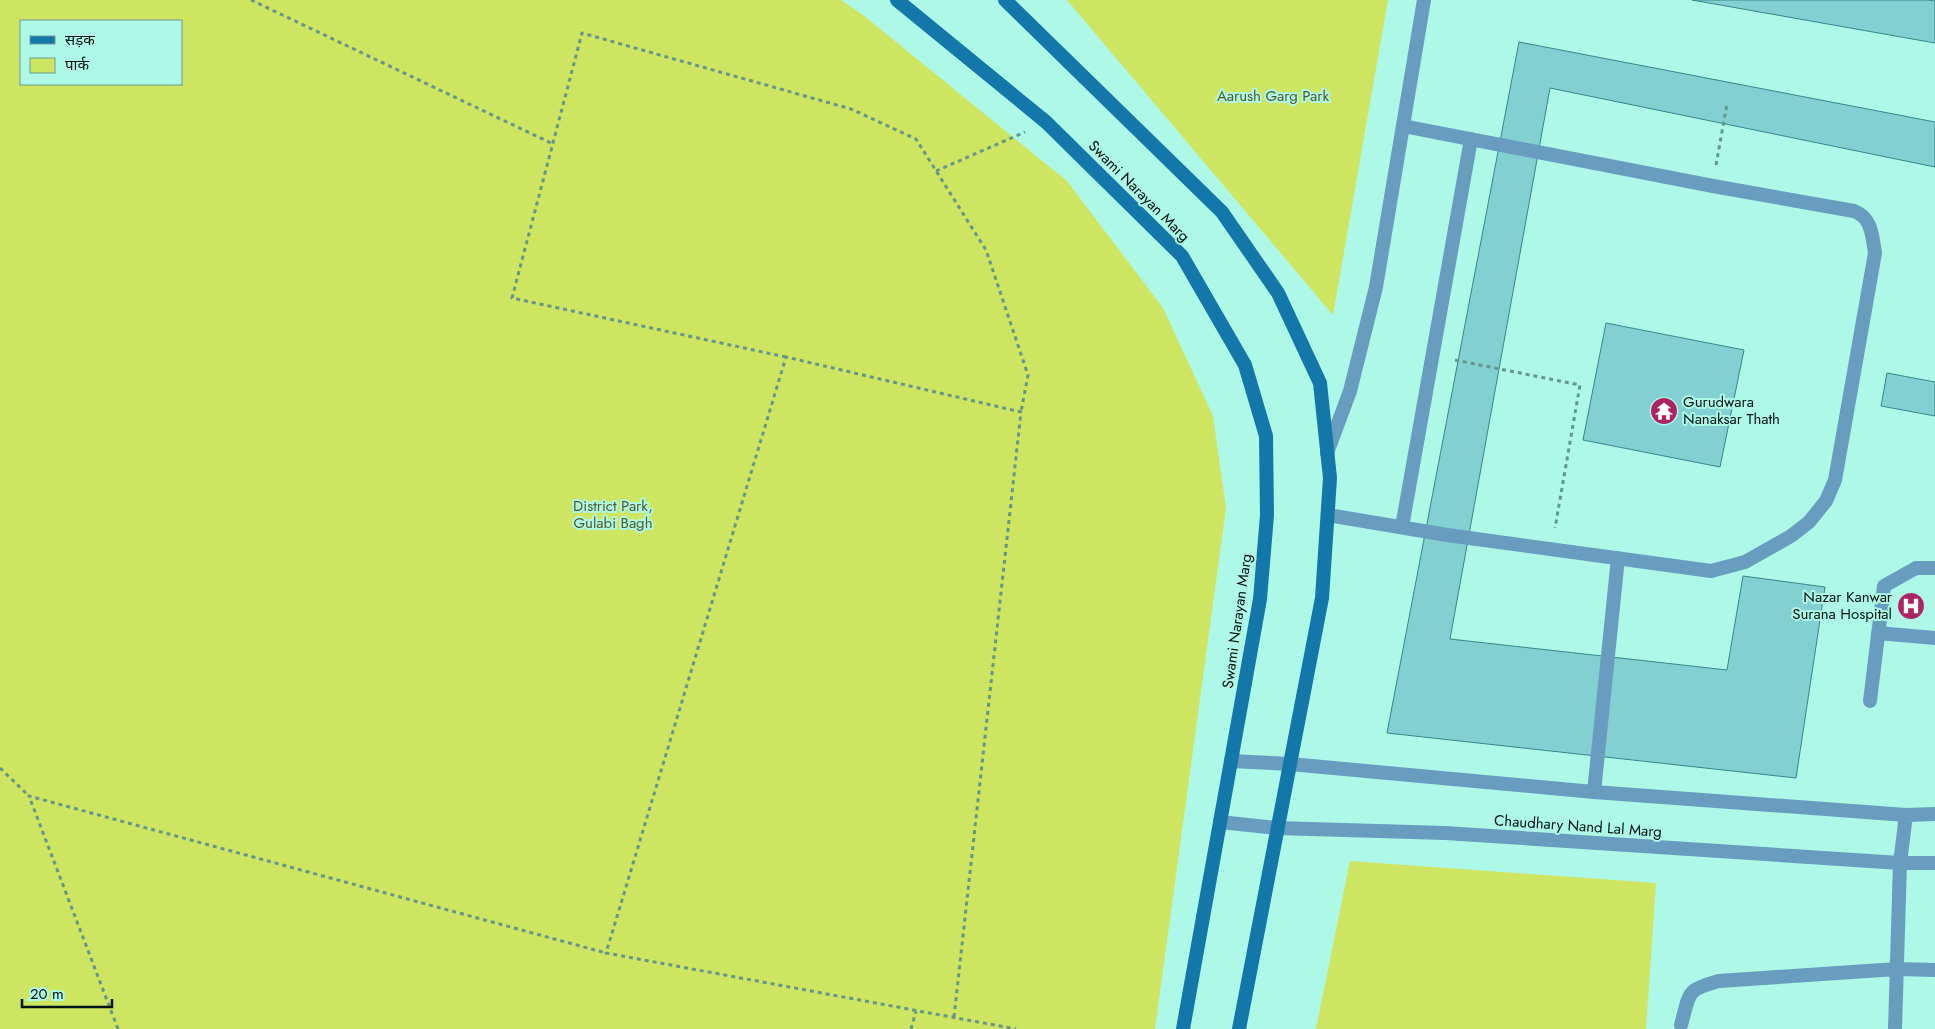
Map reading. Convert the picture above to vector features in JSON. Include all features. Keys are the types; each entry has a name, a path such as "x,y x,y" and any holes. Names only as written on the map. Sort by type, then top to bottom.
{"main road":[{"name":"Swami Narayan Marg","path":"897,0 1046,122 1182,256 1244,365 1266,436 1267,516 1260,599 1183,1029"},
{"path":"1005,0 1222,212 1278,292 1320,383 1330,478 1322,598 1240,1029"}],"street":[{"path":"1327,453 1350,392 1376,287 1424,0"},
{"path":"1328,514 1402,527 1711,571 1745,562 1791,536 1809,522 1826,501 1834,480 1875,253 1870,224 1863,214 1403,126"},
{"path":"1402,527 1471,138"},
{"path":"1594,792 1618,558"},
{"path":"1870,701 1884,586 1916,568 1935,568"},
{"path":"1878,633 1935,638"},
{"path":"1231,761 1290,764 1594,792 1906,814 1935,814"},
{"path":"1896,1029 1900,863 1906,814"},
{"name":"Chaudhary Nand Lal Marg","path":"1220,822 1277,828 1444,833 1900,863 1935,863"},
{"path":"1682,1026 1690,994 1699,986 1720,981 1897,969 1935,970"}],"path":[{"path":"251,0 553,144"},
{"path":"954,1017 1021,412 1028,375 986,250 916,139 850,109 582,33 512,298 786,357 1021,412"},
{"path":"1713,186 1727,104"},
{"path":"936,171 1046,122"},
{"path":"1432,356 1580,385 1552,548"},
{"path":"606,953 786,357"},
{"path":"0,768 30,796 118,1029"},
{"path":"30,796 606,953 1016,1029"},
{"path":"911,1029 916,1010"}],"green space":[{"name":"District Park, Gulabi Bagh","path":"0,0 841,0 863,15 1067,181 1163,308 1213,416 1226,508 1155,1029 0,1029"},
{"name":"Aarush Garg Park","path":"1067,0 1388,0 1333,315"},
{"path":"1350,861 1656,883 1646,1029 1316,1029"}],"building":[{"path":"1692,0 1935,1 1935,43"},
{"path":"1519,42 1935,122 1935,167 1550,88 1450,639 1727,670 1743,576 1825,587 1796,778 1387,733"},
{"path":"1606,323 1744,350 1720,467 1583,440"},
{"path":"1887,373 1935,382 1935,416 1881,406"}],"place":[{"name":"Gurudwara Nanaksar Thath","path":"1664,411"},
{"name":"Nazar Kanwar Surana Hospital","path":"1911,606"}]}
